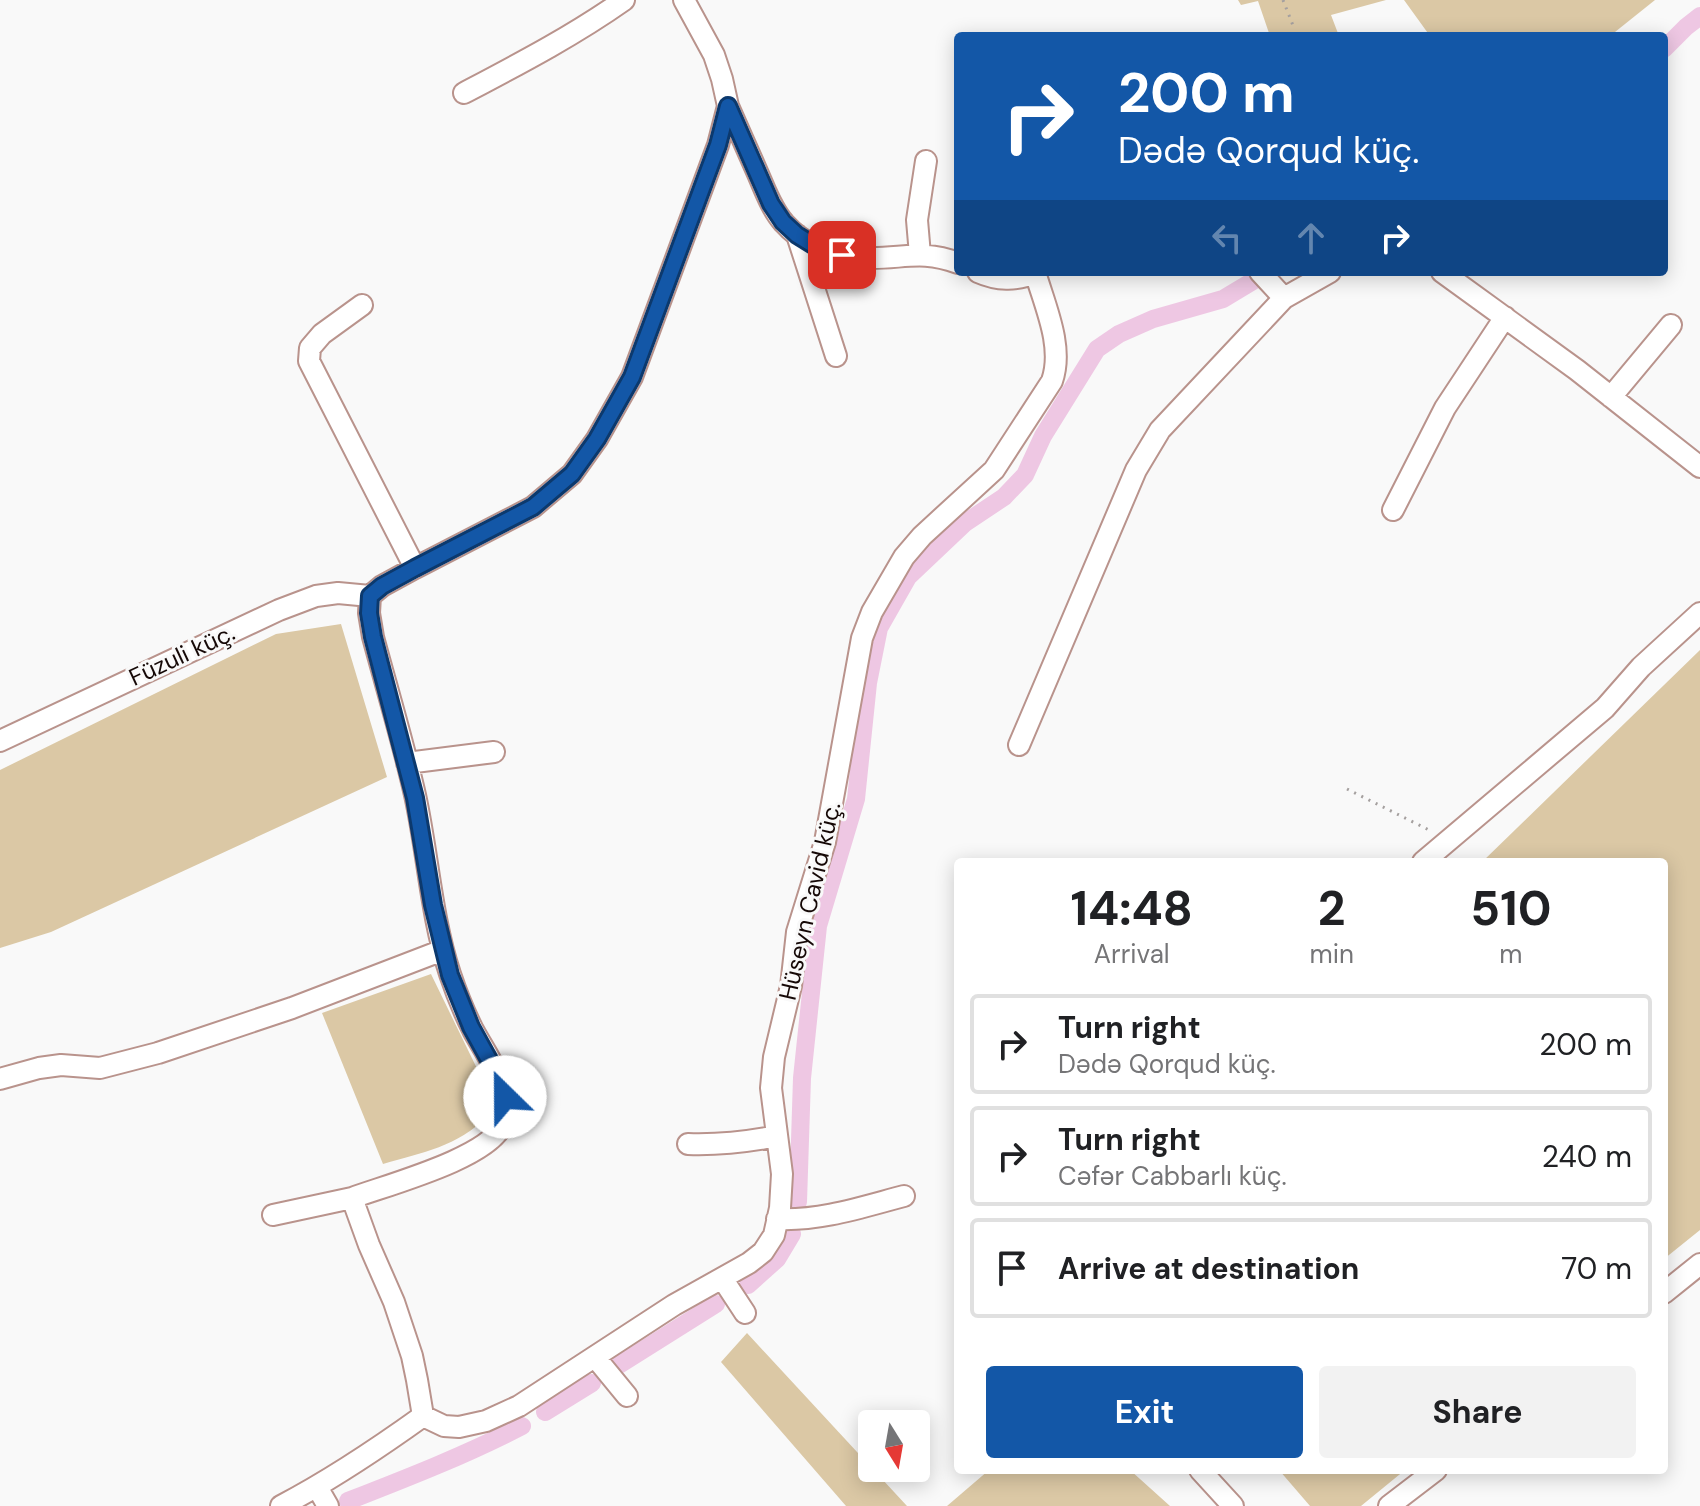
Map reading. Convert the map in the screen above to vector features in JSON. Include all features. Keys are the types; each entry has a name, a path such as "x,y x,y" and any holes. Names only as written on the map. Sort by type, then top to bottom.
{"street":[{"path":"464,93 538,55 624,0"},
{"path":"684,0 714,55 728,106 771,204 783,222 818,248 842,255 867,258 939,256 954,262"},
{"path":"273,1215 352,1198 460,1160 490,1142 501,1128 506,1111 502,1087 471,1027 443,950 415,798 373,637 370,596 382,586 533,507 572,474 597,439 632,377 718,145 728,106"},
{"path":"920,255 917,220 926,161"},
{"path":"797,235 836,356"},
{"path":"987,276 1012,279 1027,276"},
{"name":"Hüseyn Cavid küç.","path":"423,1416 444,1426 459,1427 486,1421 519,1406 674,1305 749,1263 763,1252 774,1235 782,1174 771,1088 774,1057 791,986 797,932 827,829 862,638 872,612 904,557 922,536 994,470 1052,381 1057,367 1054,340 1036,276"},
{"path":"1264,276 1284,298"},
{"path":"1019,745 1147,450 1190,395 1284,298 1323,276"},
{"path":"1448,276 1577,370 1700,467"},
{"path":"362,305 322,334 310,348 309,361 415,568"},
{"path":"1393,510 1445,408 1505,317"},
{"path":"1611,397 1671,325"},
{"name":"Füzuli küç.","path":"0,741 279,610 316,596 338,593 370,596"},
{"path":"1428,858 1605,708 1641,667 1700,613"},
{"path":"407,763 494,752"},
{"path":"0,1079 61,1065 100,1068 158,1053 292,1008 443,950"},
{"path":"688,1144 733,1144 777,1136"},
{"path":"777,1219 823,1217 904,1196"},
{"path":"281,1506 375,1451 423,1416 412,1356 352,1198"},
{"path":"1668,1290 1700,1264"},
{"path":"722,1278 745,1313"},
{"path":"595,1357 627,1396"},
{"path":"1204,1474 1233,1506"},
{"path":"1389,1506 1431,1474"},
{"path":"317,1487 328,1506"}],"path":[{"path":"1283,0 1294,28"},
{"path":"1347,789 1449,840"}],"shaded area":[{"path":"1238,0 1386,0 1331,15 1337,32 1269,32 1258,1 1241,5"},
{"path":"1404,0 1655,0 1615,32 1427,32"},
{"path":"341,624 387,777 51,932 0,948 0,770 276,634"},
{"path":"1700,650 1700,1230 1668,1256 1668,858 1486,858"},
{"path":"431,974 486,1087 488,1116 452,1142 383,1164 322,1013"},
{"path":"747,1333 858,1453 858,1482 885,1482 907,1506 846,1506 721,1362"},
{"path":"984,1474 1134,1474 1170,1506 947,1506"},
{"path":"1282,1474 1400,1474 1361,1506 1310,1506"}],"waterway":[{"path":"1668,45 1700,16"},
{"path":"798,1202 802,1078 818,926 856,799 868,683 879,628 908,577 965,523 1004,497 1025,475 1043,436 1097,349 1119,334 1153,319 1223,299 1261,276"},
{"path":"748,1285 777,1259 792,1234"},
{"path":"619,1365 716,1304"},
{"path":"545,1412 592,1383"},
{"path":"348,1501 522,1426"}],"route":[{"path":"505,1097 498,1076 471,1027 443,950 415,798 373,637 370,596 382,586 533,507 572,474 597,439 632,377 718,145 728,106 771,204 783,222 818,248 842,255"}]}
